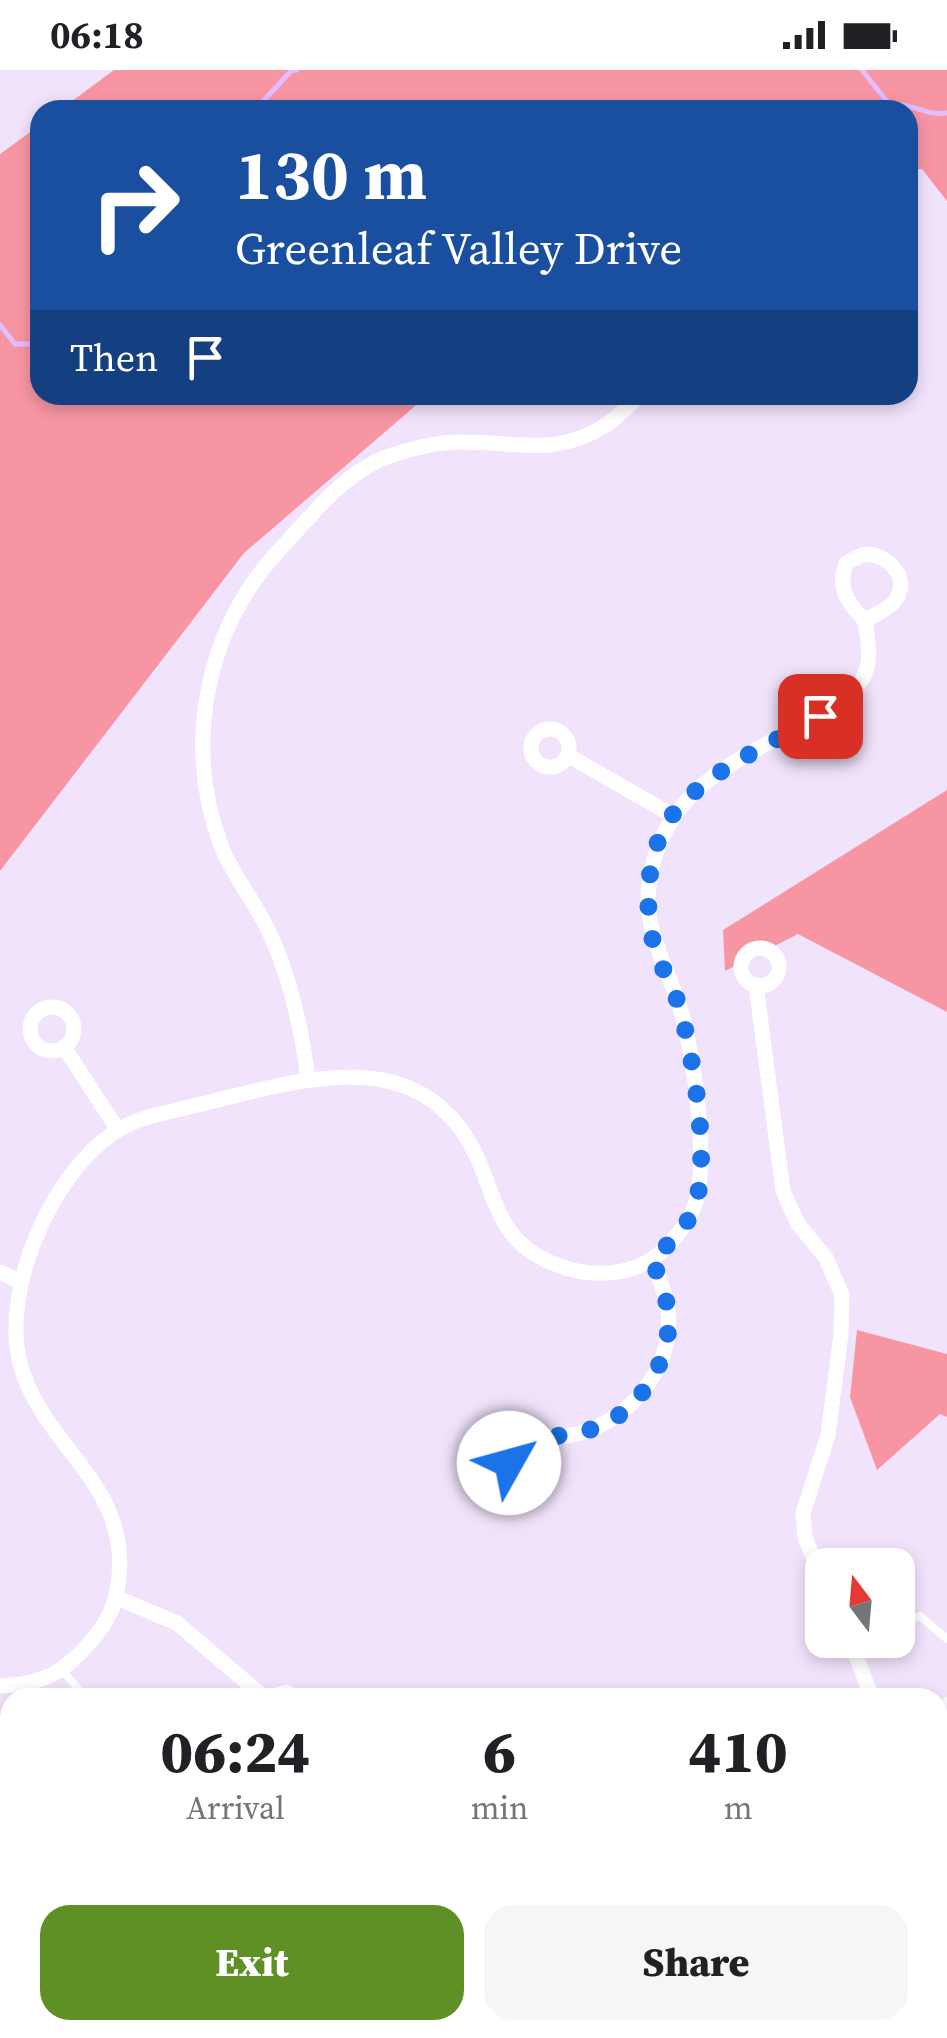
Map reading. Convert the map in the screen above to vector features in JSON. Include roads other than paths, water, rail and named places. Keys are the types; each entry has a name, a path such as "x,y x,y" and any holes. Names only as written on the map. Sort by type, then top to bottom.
{"street":[{"path":"308,1080 295,1004 282,965 270,934 222,848 206,786 203,716 209,680 230,619 272,557 343,482 380,459 419,446 457,442 547,448 608,424 629,405"},
{"path":"0,1686 41,1681 62,1670 107,1621 118,1598 120,1543 112,1510 88,1471 52,1430 31,1396 20,1360 15,1314 20,1280 65,1182 94,1148 118,1130 145,1118 308,1080 358,1074 406,1087 439,1105 464,1132 478,1156 504,1227 544,1260 582,1273 604,1274 652,1259 692,1213 701,1178 688,1042 679,1006 654,947 650,923 653,865 672,815 719,771 840,704 865,674 869,656 865,620 843,594 843,572 854,557 882,555 896,568 900,587 892,604 865,620"},
{"path":"569,756 672,815"},
{"path":"756,985 784,1192 798,1224 826,1258 842,1295 828,1435 803,1513 809,1548"},
{"path":"64,1048 118,1130"},
{"path":"527,1438 567,1436 610,1422 645,1389 667,1337 668,1312 652,1259"},
{"path":"0,1272 20,1280"},
{"path":"118,1598 177,1623 254,1688"},
{"path":"857,1658 868,1688"}],"lane":[{"path":"915,1618 920,1616 947,1639"},
{"path":"62,1670 77,1688"}],"waterway":[{"path":"264,100 291,71 297,70"},
{"path":"862,70 886,100"},
{"path":"918,109 947,113"},
{"path":"0,325 15,344 30,344"}]}
